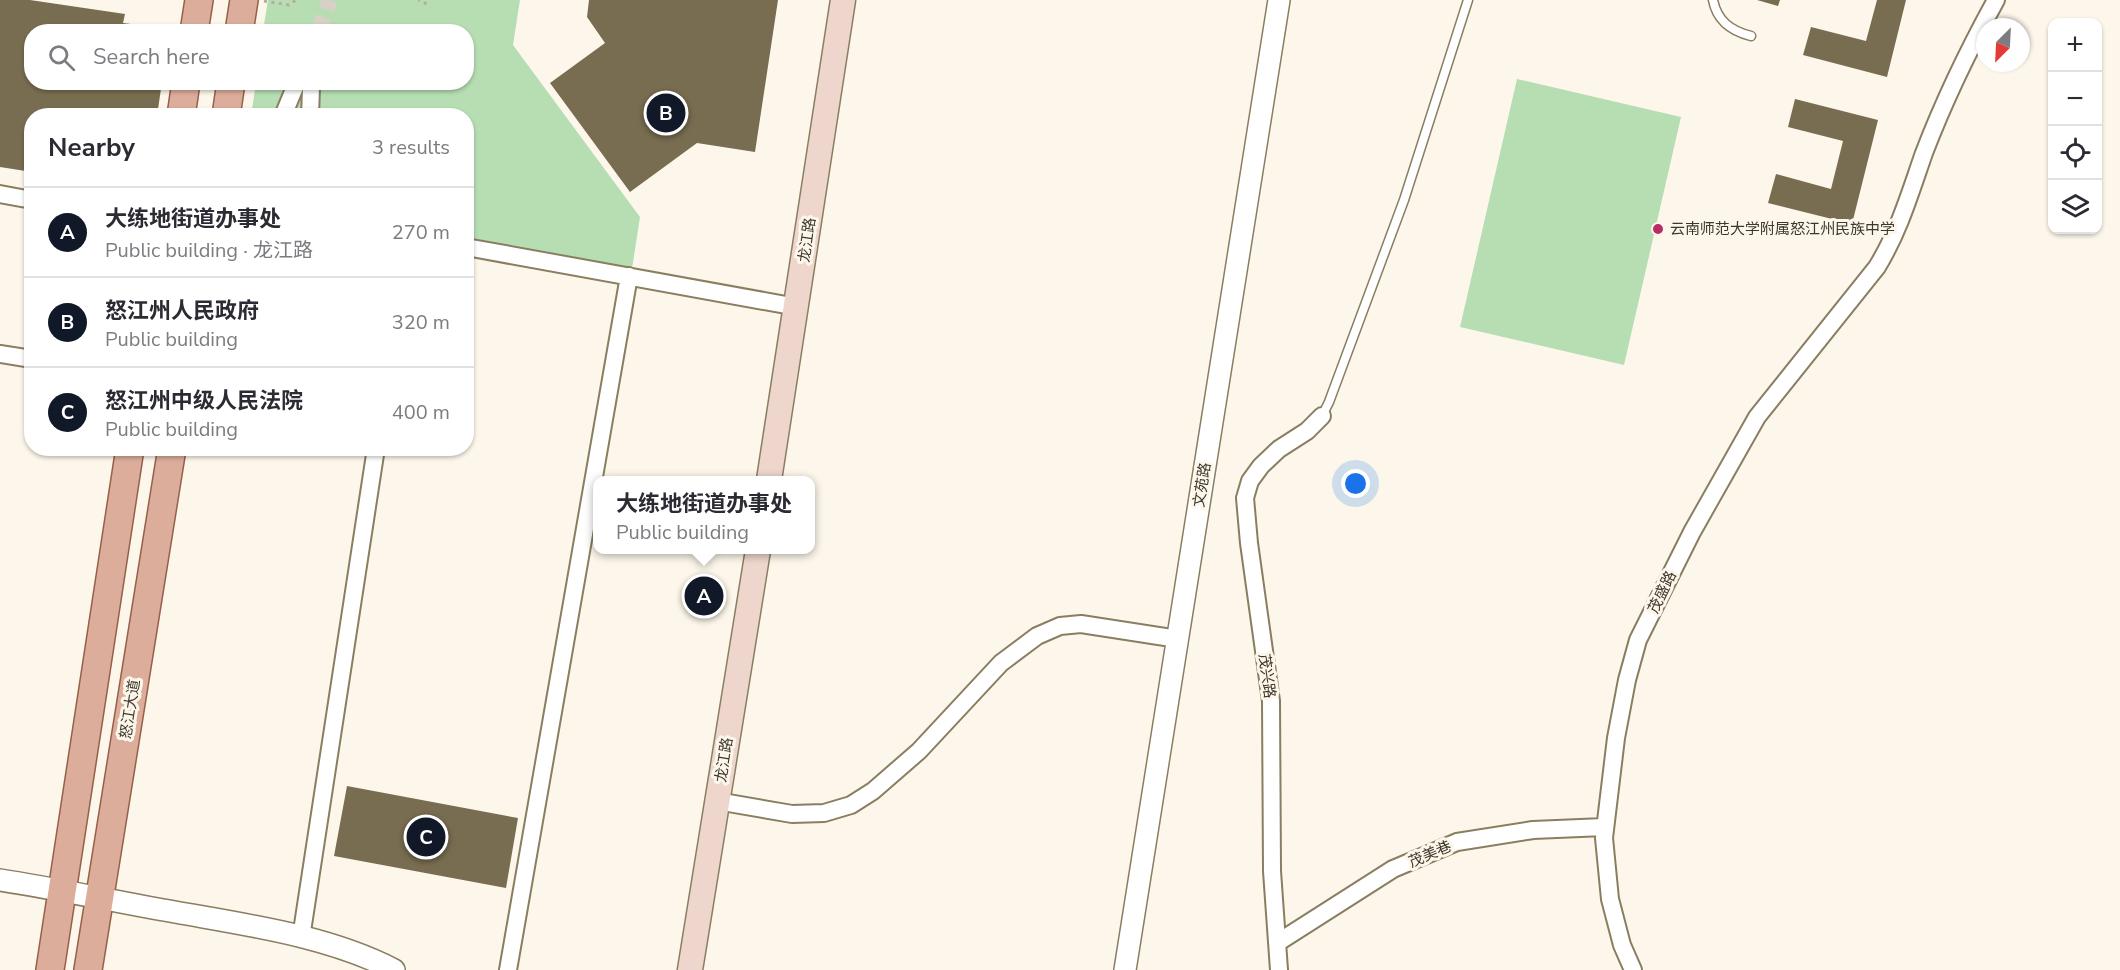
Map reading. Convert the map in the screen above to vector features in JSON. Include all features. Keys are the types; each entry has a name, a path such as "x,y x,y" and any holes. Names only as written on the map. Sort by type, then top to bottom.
{"main road":[{"path":"195,24 199,0"},
{"path":"240,24 244,0"},
{"name":"龙江路","path":"770,476 843,0"},
{"path":"182,108 185,90"},
{"path":"227,108 230,90"},
{"path":"50,970 129,456"},
{"name":"怒江大道","path":"88,970 171,456"},
{"name":"龙江路","path":"690,970 757,554"}],"street":[{"name":"文苑路","path":"1125,970 1279,0"},
{"name":"茂盛路","path":"1633,970 1622,945 1610,899 1604,855 1604,827 1616,738 1627,680 1638,640 1728,465 1762,408 1877,267 1888,249 1903,217 1947,99 1996,0"},
{"path":"287,108 294,90"},
{"path":"310,108 311,90"},
{"path":"0,194 24,198"},
{"path":"474,248 797,307"},
{"path":"595,476 630,276"},
{"path":"0,354 24,358"},
{"name":"茂兴路","path":"1279,970 1272,871 1271,701 1245,498 1250,481 1261,466 1279,449 1307,431 1322,416"},
{"path":"301,938 375,456"},
{"path":"508,970 593,486"},
{"path":"717,801 792,814 824,813 851,805 873,791 919,751 1001,663 1037,636 1060,626 1080,624 1178,639"},
{"name":"茂美巷","path":"1277,943 1393,869 1457,842 1533,830 1604,827"},
{"path":"0,880 63,890 301,938 359,954 394,970"}],"lane":[{"path":"1322,416 1404,200 1468,0"},
{"path":"1713,0 1715,10 1723,22 1735,31 1751,36"}],"path":[{"path":"257,0 290,5 296,0"},
{"path":"424,4 430,0"}],"green space":[{"path":"268,0 520,0 513,45 640,217 632,269 474,245 474,108 252,108 255,90 474,90 474,24 264,24"},
{"path":"1517,79 1681,117 1624,365 1460,327"}],"building":[{"path":"0,0 30,0 125,14 123,23 131,24 24,24 24,90 161,90 158,108 24,108 24,171 0,167"},
{"path":"589,0 778,0 755,152 697,143 630,192 550,83 605,43 587,17"},
{"path":"1757,0 1780,0 1778,6"},
{"path":"1877,0 1906,0 1887,77 1803,55 1811,27 1866,41"},
{"path":"1795,99 1878,120 1852,224 1768,203 1776,174 1831,189 1843,141 1788,127"},
{"path":"347,786 518,818 506,888 334,856"}],"tunnel":[{"path":"321,24 330,0"}],"place":[{"name":"怒江州人民政府","path":"666,113"},
{"name":"云南师范大学附属怒江州民族中学","path":"1658,229"},
{"name":"大练地街道办事处","path":"704,596"},
{"name":"怒江州中级人民法院","path":"426,837"}]}
